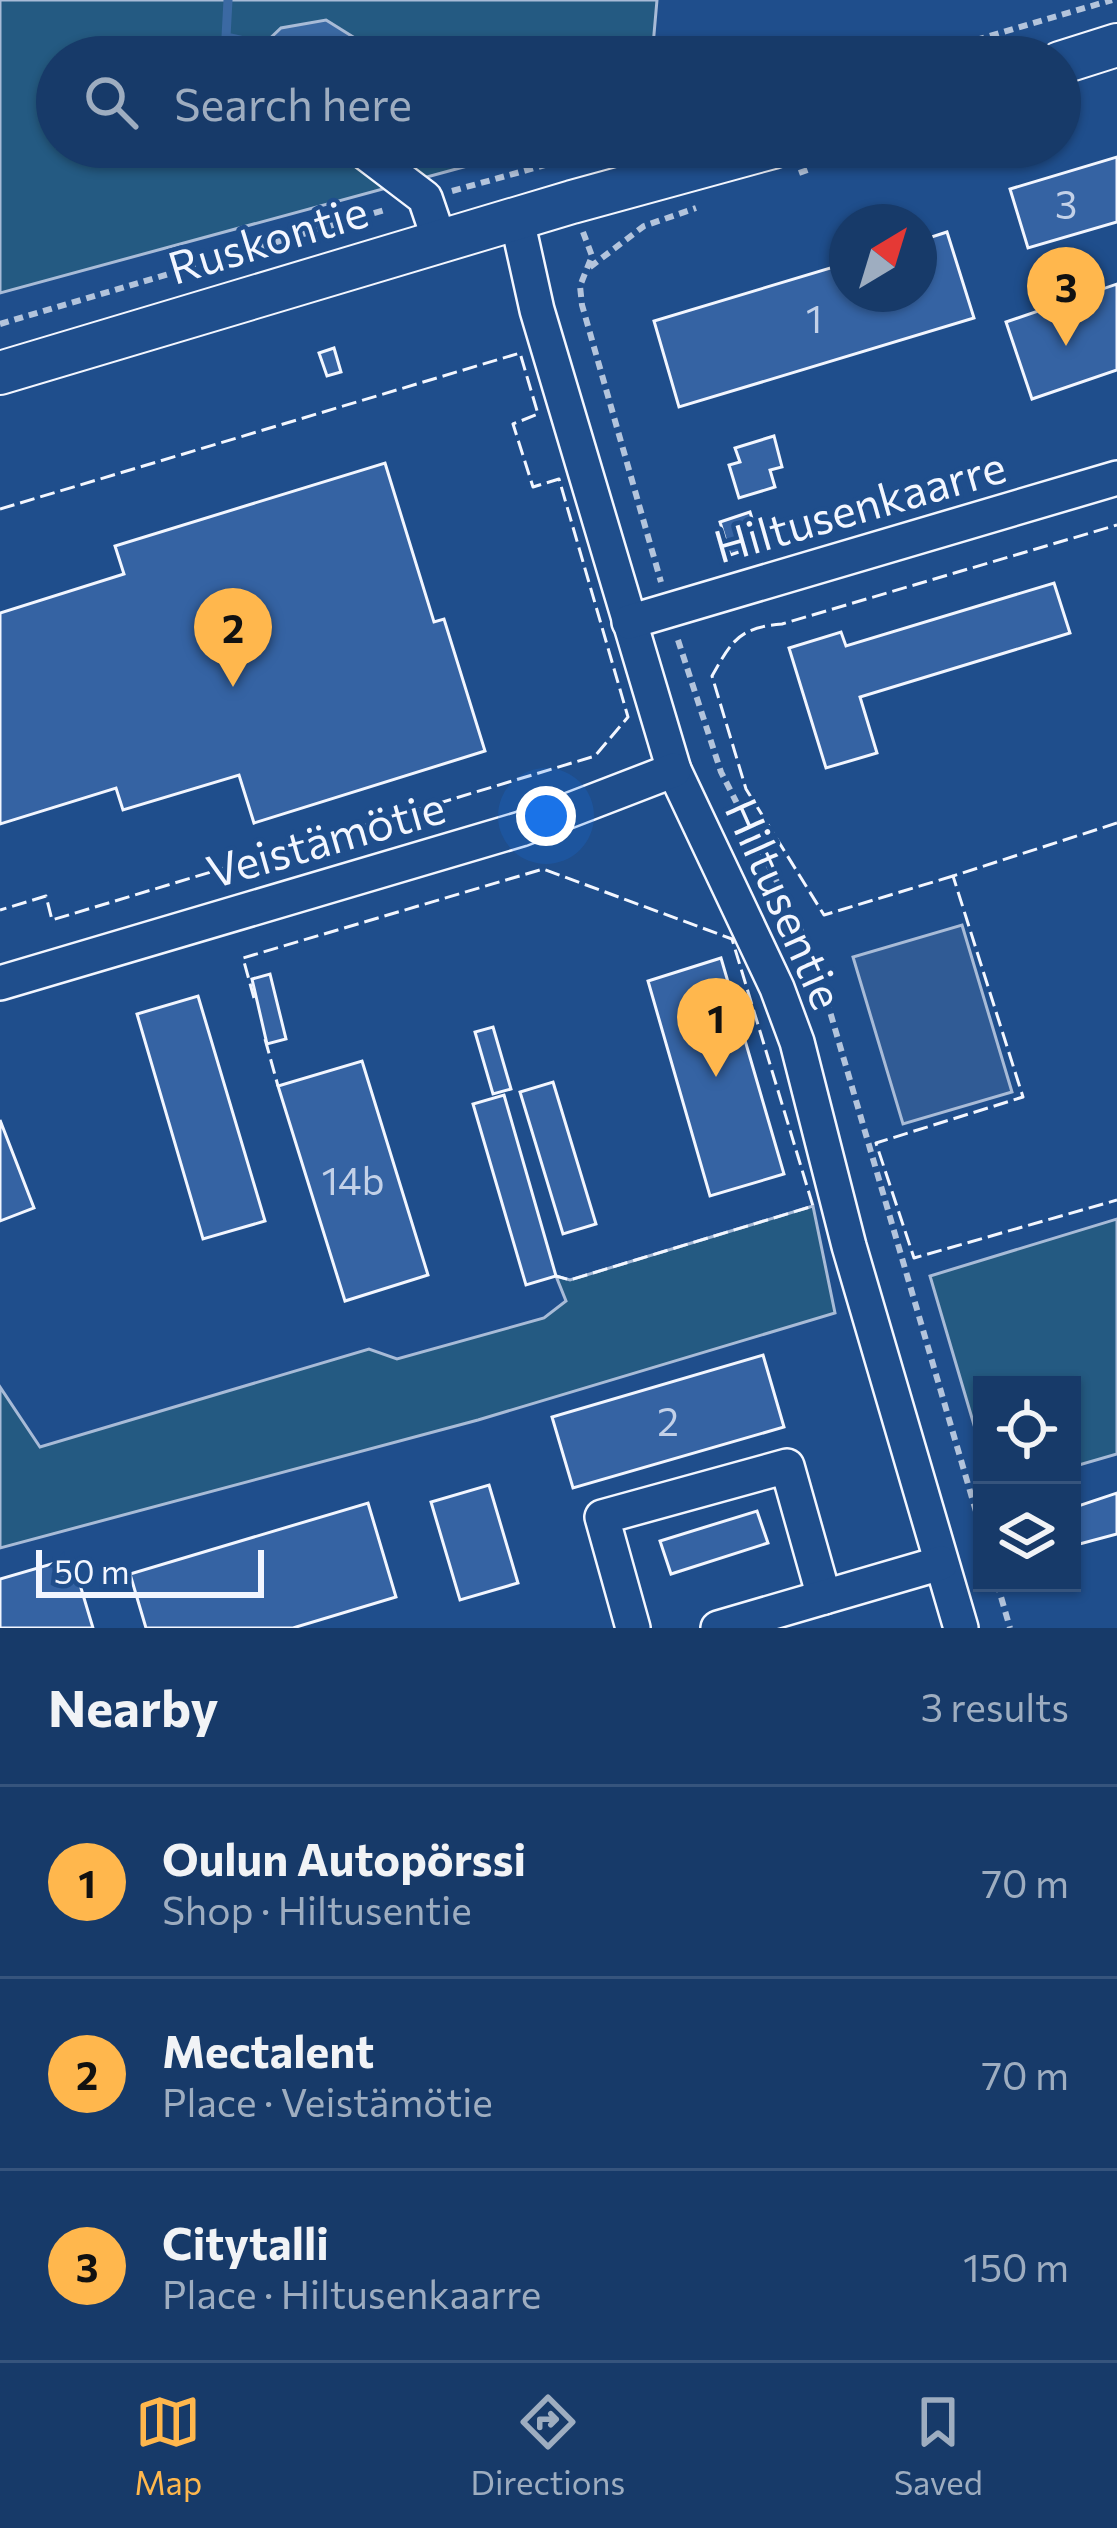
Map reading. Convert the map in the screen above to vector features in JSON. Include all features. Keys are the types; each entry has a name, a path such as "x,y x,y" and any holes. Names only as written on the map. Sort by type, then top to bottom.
{"main road":[{"path":"1081,56 1117,45"},
{"name":"Ruskontie","path":"0,374 572,202 746,168"}],"street":[{"path":"386,168 425,198 440,242"},
{"name":"Hiltusentie","path":"517,220 538,310 674,770 777,988 797,1042 849,1246 961,1628"},
{"name":"Hiltusenkaarre","path":"629,622 1117,478"},
{"name":"Veistämötie","path":"0,983 520,829 674,770"},
{"path":"633,1628 602,1517 787,1466 824,1598"},
{"path":"718,1628 940,1563"}],"path":[{"path":"989,36 1112,0"},
{"path":"0,324 534,168"},
{"path":"572,202 592,256 580,286 582,305 669,610 721,772 819,974 973,1501"},
{"path":"590,266 644,226 707,204"},
{"path":"1000,1592 1010,1628"}],"shaded area":[{"path":"0,0 657,0 654,36 36,36 36,168 460,168 0,293"},
{"path":"326,20 351,36 273,36 281,28"},
{"path":"962,925 1012,1092 903,1124 853,957"},
{"path":"813,1206 835,1313 478,1420 0,1548 0,1387 40,1447 369,1349 397,1359 544,1318 566,1301 556,1276 570,1280"},
{"path":"1117,1219 1117,1454 1081,1464 1081,1376 973,1376 973,1422 930,1276"}],"building":[{"path":"1117,157 1117,222 1028,248 1010,189"},
{"path":"947,232 974,318 679,407 654,321 829,268 829,312 937,312 937,235"},
{"path":"1117,284 1117,370 1032,399 1006,322"},
{"path":"334,348 341,372 327,376 319,353"},
{"path":"774,436 782,467 770,470 775,487 739,498 729,465 740,462 735,448"},
{"path":"385,463 434,622 444,619 485,751 254,823 239,775 123,810 116,788 0,824 0,613 124,574 115,546"},
{"path":"750,512 760,545 730,555 720,522"},
{"path":"1054,583 1070,633 860,697 877,753 826,768 789,648 841,632 846,646"},
{"path":"721,958 784,1174 710,1196 648,981"},
{"path":"270,974 286,1039 267,1044 252,979"},
{"path":"198,996 265,1221 203,1239 137,1014"},
{"path":"493,1027 511,1089 493,1094 475,1032"},
{"path":"362,1061 428,1275 345,1301 278,1086"},
{"path":"553,1082 596,1224 563,1234 520,1092"},
{"path":"504,1095 556,1276 526,1285 473,1104"},
{"path":"0,1120 34,1208 0,1221"},
{"path":"763,1355 784,1427 573,1488 552,1417"},
{"path":"489,1485 518,1583 460,1600 431,1502"},
{"path":"1117,1493 1117,1534 1081,1544 1081,1505"},
{"path":"368,1503 396,1597 293,1628 146,1628 130,1574"},
{"path":"757,1511 768,1543 671,1574 660,1541"},
{"path":"72,1558 93,1628 0,1628 0,1579"}],"waterway":[{"path":"226,36 228,0"}],"fence":[{"path":"0,509 520,353 538,414 513,424 533,487 559,479 628,717 595,756 52,920 46,896 0,910"},
{"path":"953,876 824,915 746,789 712,676 732,644 746,632 1117,525"},
{"path":"1117,823 953,876 1023,1097 876,1143 914,1258 1117,1200"},
{"path":"254,998 243,958 543,869 732,939 813,1206 570,1280 556,1276"},
{"path":"265,1039 278,1086"}],"place":[{"name":"Citytalli","path":"1066,346"},
{"name":"Mectalent","path":"233,687"},
{"name":"Oulun Autopörssi","path":"716,1077"}]}
